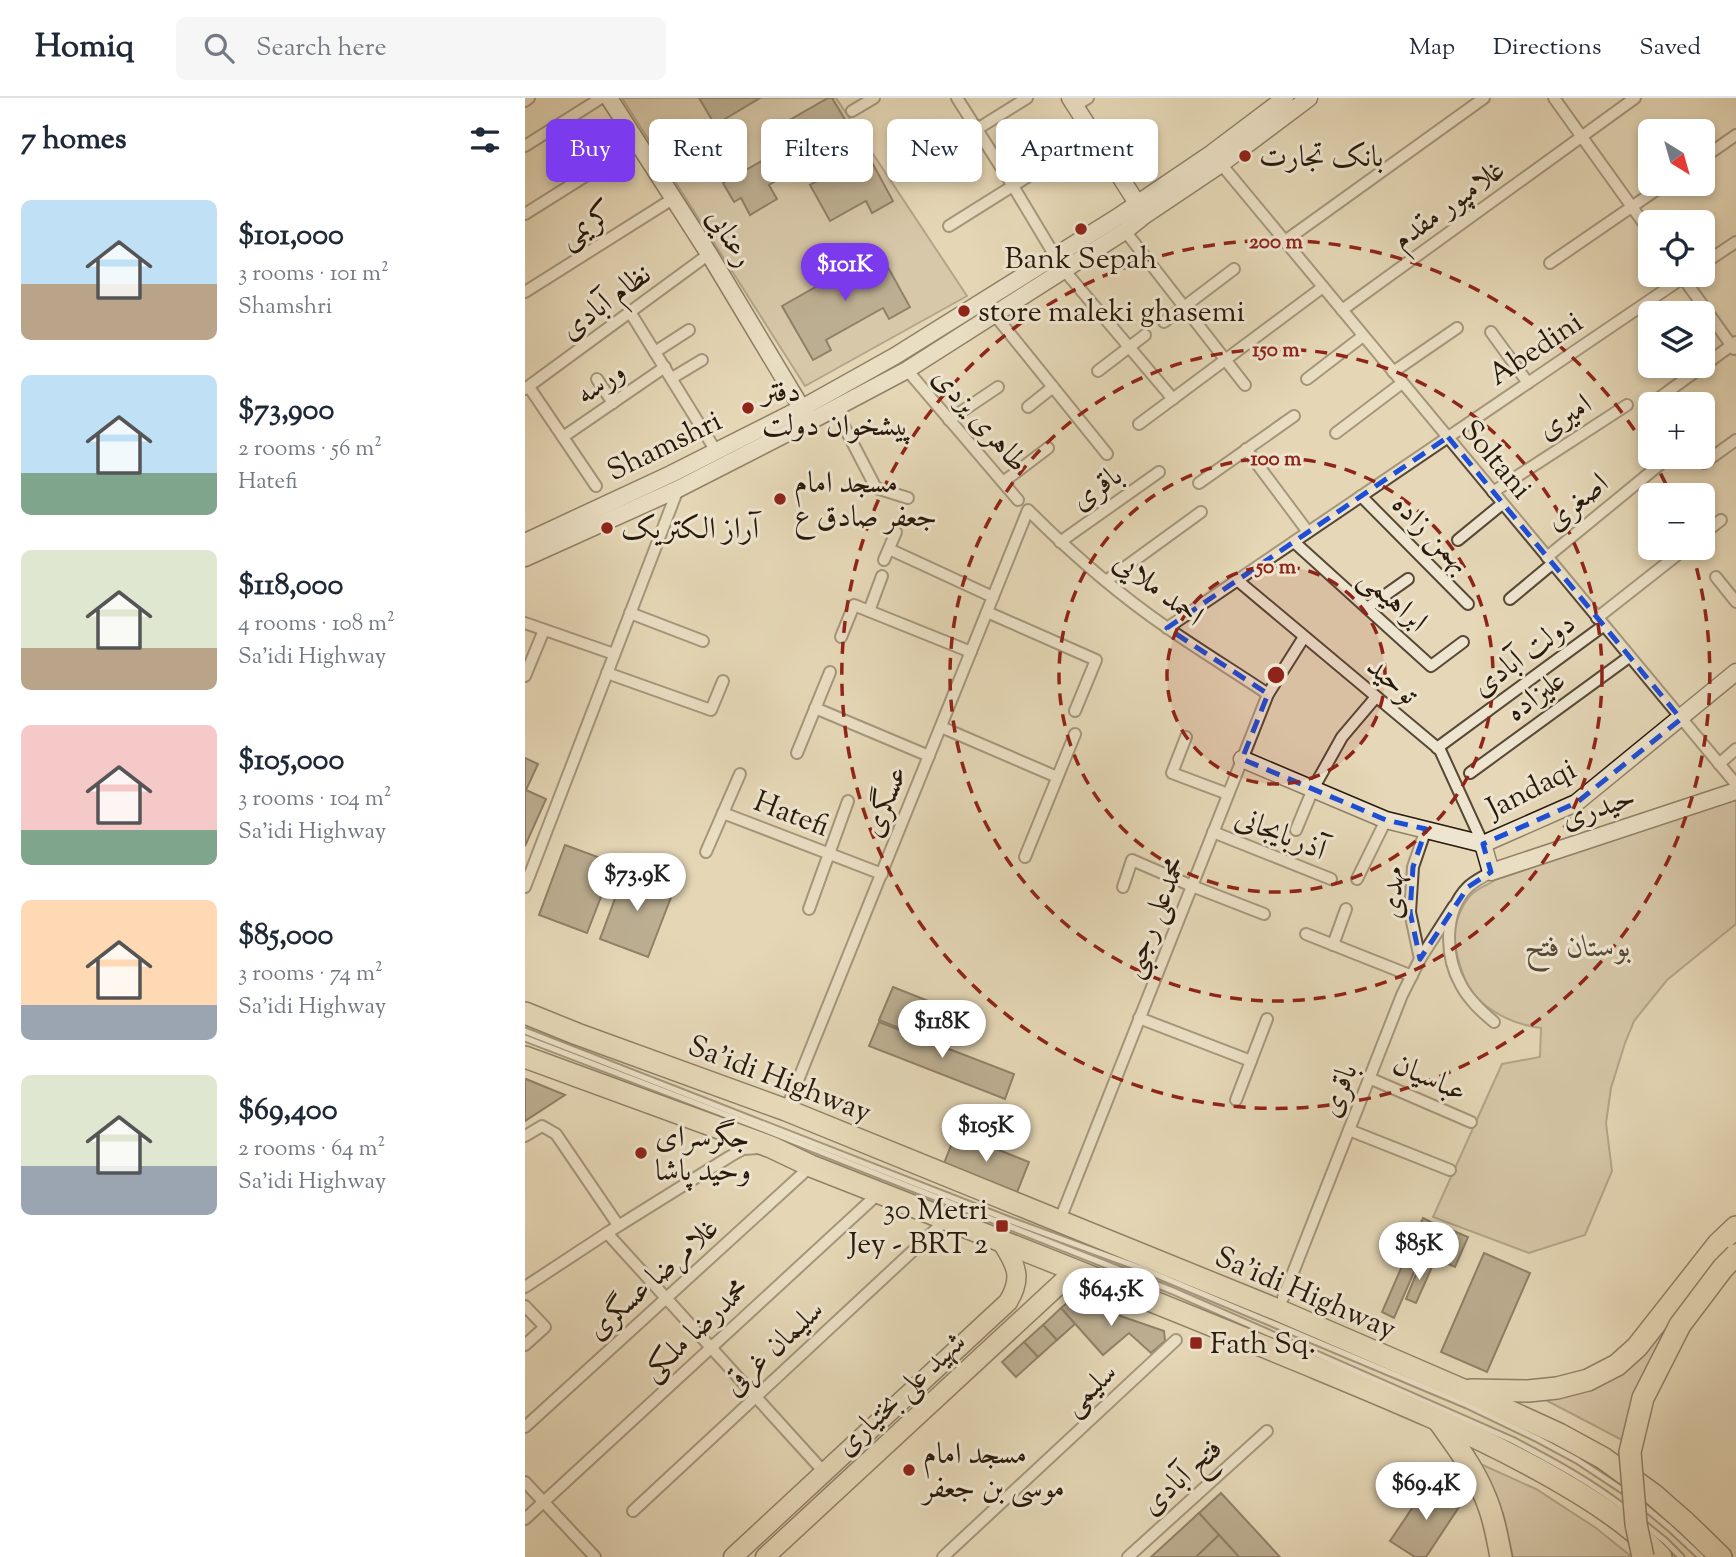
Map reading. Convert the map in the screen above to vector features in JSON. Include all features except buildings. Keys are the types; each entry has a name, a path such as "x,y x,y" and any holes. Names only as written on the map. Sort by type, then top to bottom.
{"highway":[{"name":"Sa'idi Highway","path":"525,1013 786,1110 1277,1310 1465,1397 1559,1434 1603,1458 1654,1495 1721,1557"},
{"path":"525,1057 771,1147 811,1166 1260,1345 1437,1419 1514,1456 1566,1485 1606,1510 1661,1557"},
{"path":"1465,1397 1557,1388 1588,1380 1617,1365 1637,1347 1718,1244 1736,1227"},
{"path":"1643,1557 1636,1524 1630,1452 1643,1398 1680,1325 1736,1255"},
{"path":"1437,1419 1463,1455 1484,1494 1501,1557"}],"main road":[{"name":"رعنایی","path":"609,98 709,254 806,415"},
{"path":"1216,158 1285,98"},
{"path":"806,415 835,409 907,370 994,314 1060,263 1310,98"},
{"path":"1078,101 1141,209"},
{"name":"Shamshri","path":"525,558 806,415 827,393 895,356 983,301 1060,263"},
{"path":"983,301 994,314"},
{"path":"895,356 907,370"},
{"path":"827,393 835,409"},
{"name":"Shamshri","path":"525,542 675,482"},
{"name":"Jandaqi","path":"1242,760 1386,820 1483,844 1576,803 1736,672"},
{"name":"حیدری","path":"1491,872 1736,792"},
{"path":"1483,844 1491,872"},
{"name":"شهید علی بختیاری","path":"733,1557 1008,1302 1015,1290 1017,1270 1000,1241"},
{"name":"شهید علی بختیاری","path":"765,1557 1074,1271"}],"street":[{"path":"525,146 601,98"},
{"path":"852,111 874,98"},
{"path":"957,98 971,119"},
{"path":"982,126 1027,98"},
{"path":"1285,242 1483,98"},
{"path":"1554,98 1638,215"},
{"name":"غلامپور مقدم","path":"1342,310 1635,98"},
{"path":"1715,150 1736,135"},
{"path":"982,137 1060,263 1173,399"},
{"path":"525,214 638,143"},
{"name":"Soltani","path":"1216,158 1736,784"},
{"path":"949,226 1019,182"},
{"path":"1550,263 1648,196"},
{"name":"کریمی","path":"525,292 674,198"},
{"path":"1121,224 1245,385"},
{"path":"1715,256 1736,242"},
{"name":"نظام آبادی","path":"527,388 709,254"},
{"path":"1164,322 1234,269"},
{"path":"1139,424 1323,287"},
{"name":"Abedini","path":"1167,628 1668,287"},
{"path":"1668,392 1735,346 1692,287"},
{"path":"630,312 721,458"},
{"path":"994,314 1107,454"},
{"path":"1393,372 1457,328"},
{"path":"655,352 689,330"},
{"path":"1491,332 1528,383"},
{"path":"1098,371 1145,335"},
{"path":"1307,379 1363,336"},
{"path":"671,379 702,360"},
{"name":"ورسه","path":"563,437 664,367"},
{"name":"طاهری یزدی","path":"907,370 1019,500"},
{"path":"597,379 613,403"},
{"path":"1336,433 1402,383"},
{"path":"949,420 998,387"},
{"path":"1028,407 1053,387"},
{"name":"ورسه","path":"527,388 596,486"},
{"name":"امیری","path":"1493,492 1627,405"},
{"path":"835,409 876,488 908,498"},
{"path":"1199,483 1294,416"},
{"path":"1715,455 1736,440"},
{"path":"1003,482 1048,448"},
{"path":"1246,449 1308,532"},
{"name":"اصغری","path":"1510,599 1549,560 1655,469"},
{"name":"باقری","path":"1060,542 1159,472"},
{"path":"525,887 630,613 675,482"},
{"name":"بهمن زاده","path":"1361,496 1468,604"},
{"path":"1458,540 1503,504"},
{"name":"احمد ملایی","path":"1028,510 1060,542 1167,628 1268,694"},
{"name":"عسگری","path":"786,1110 1028,510"},
{"path":"1106,581 1201,512"},
{"path":"1715,525 1721,520"},
{"path":"896,532 887,554 993,597"},
{"name":"ابراهیمی","path":"1294,542 1431,666 1463,642"},
{"name":"دولت آبادی","path":"1437,748 1601,622 1672,560"},
{"path":"869,611 882,576"},
{"path":"1716,577 1736,602"},
{"path":"1367,608 1408,579"},
{"name":"توحید","path":"1237,580 1440,750 1483,844"},
{"path":"841,638 854,605 971,652"},
{"path":"987,612 1096,660 1075,712"},
{"path":"630,613 703,641"},
{"path":"525,623 614,654"},
{"path":"525,676 544,630"},
{"name":"محمدعلی رجبی","path":"1059,1222 1268,694 1304,637"},
{"name":"علیزاده","path":"1471,773 1629,657"},
{"path":"797,753 830,672"},
{"path":"607,673 711,710 723,681"},
{"path":"1296,830 1313,789 1342,737 1376,697"},
{"path":"815,708 929,756"},
{"path":"941,726 1057,777"},
{"path":"1025,857 1075,734"},
{"path":"1186,737 1172,773 1228,794"},
{"path":"1719,764 1736,749"},
{"name":"Hatefi","path":"706,852 740,774"},
{"path":"809,909 848,801"},
{"name":"Hatefi","path":"723,813 882,874"},
{"path":"1357,879 1386,820"},
{"name":"مهدی","path":"1420,958 1411,912 1413,867 1426,830"},
{"name":"آذربایجانی","path":"1213,832 1331,879"},
{"path":"1123,887 1132,860 1263,914"},
{"name":"حیدری","path":"1454,906 1468,887 1491,872"},
{"path":"1454,906 1449,931 1451,964 1461,986 1475,1006 1494,1022"},
{"name":"باقری","path":"1283,1298 1402,995 1420,958 1454,906"},
{"path":"1333,945 1346,909"},
{"path":"1306,934 1412,975"},
{"path":"1139,1018 1251,1061"},
{"path":"1236,1100 1267,1019"},
{"name":"عباسیان","path":"1370,1077 1471,1122"},
{"path":"525,1136 542,1126 556,1134 618,1225"},
{"path":"1349,1130 1450,1170"},
{"path":"525,1287 618,1225 743,1149 771,1147"},
{"name":"غلامرضا عسگری","path":"525,1427 811,1166"},
{"name":"محمدرضا ملکی","path":"525,1520 880,1193"},
{"name":"سلیمان غرقی","path":"633,1511 946,1220"},
{"path":"607,1233 824,1472"},
{"path":"525,1306 545,1327 525,1345"},
{"name":"سلیمی","path":"943,1557 1176,1340"},
{"name":"فتح آبادی","path":"1128,1557 1267,1431"},
{"path":"525,1482 590,1555"}],"lane":[{"path":"525,1031 1009,1220 1143,1269 1465,1397 1603,1476 1671,1528 1701,1557"},
{"path":"525,1038 1173,1291 1461,1417 1549,1459 1596,1488 1665,1541 1681,1557"}],"highlighted area":[{"path":"1448,437 1681,719 1576,803 1483,844 1491,872 1468,887 1420,959 1410,912 1413,867 1426,829 1386,820 1242,759 1268,694 1167,628"}],"green space":[{"path":"622,98 836,98 850,119 761,119 761,182 873,182 873,154 887,175 887,182 892,182 967,296 805,386 675,182 747,182 747,119 649,119 649,140"},
{"name":"بوستان فتح","path":"1736,800 1736,924 1667,980 1634,1021 1611,1088 1606,1123 1612,1171 1585,1235 1529,1253 1433,1217 1502,1064 1540,1057 1541,1028 1515,1022 1499,1014 1478,999 1468,985 1457,956 1455,936 1457,919 1466,901 1474,892 1495,880"},
{"path":"1685,1297 1631,1406 1622,1440 1538,1396 1573,1392"},
{"path":"1476,1462 1536,1489 1596,1528 1632,1557 1513,1557 1503,1513"}],"place":[{"name":"بانک تجارت","path":"1245,156"},
{"name":"Bank Sepah","path":"1081,229"},
{"name":"store maleki ghasemi","path":"964,311"},
{"name":"دفتر پیشخوان دولت","path":"748,408"},
{"name":"مسجد امام جعفر صادق ع","path":"780,499"},
{"name":"آراز الکتریک","path":"607,528"},
{"name":"جگرسرای وحید پاشا","path":"641,1153"},
{"name":"30 Metri Jey - BRT 2","path":"1002,1226"},
{"name":"Fath Sq.","path":"1196,1343"},
{"name":"مسجد امام موسی بن جعفر","path":"909,1470"}]}
